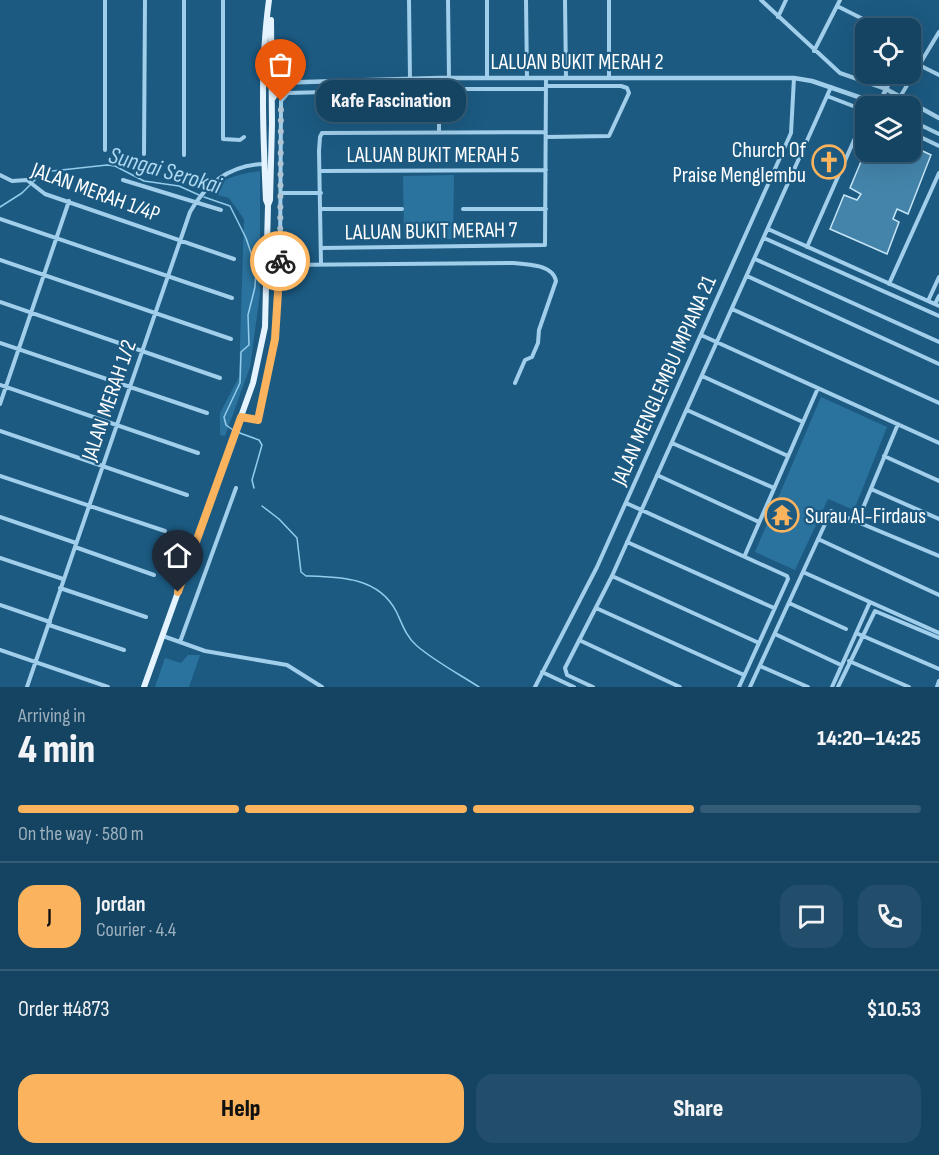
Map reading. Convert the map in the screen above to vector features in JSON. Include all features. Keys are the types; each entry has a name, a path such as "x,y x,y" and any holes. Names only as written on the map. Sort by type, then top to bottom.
{"main road":[{"path":"144,687 253,383 265,327 272,124 271,0"},
{"path":"269,203 266,200 264,164 266,36 271,0"},
{"path":"270,25 276,72 278,77 288,82 279,88 272,100"},
{"path":"266,36 268,77 272,83"},
{"path":"265,126 268,111 268,88 272,83"},
{"path":"264,164 267,159 272,124"}],"street":[{"path":"105,0 105,150"},
{"path":"144,154 145,0"},
{"path":"184,0 184,155"},
{"path":"223,0 223,139 240,140 244,137"},
{"path":"409,0 411,79"},
{"path":"448,0 449,78"},
{"path":"487,0 488,78"},
{"path":"526,0 527,78"},
{"path":"565,0 566,78"},
{"path":"609,0 609,78"},
{"path":"761,0 840,73 886,89 897,96"},
{"path":"778,17 786,0"},
{"path":"814,51 840,0"},
{"path":"837,6 861,18"},
{"path":"921,62 939,33"},
{"path":"921,66 939,75"},
{"path":"439,78 439,132"},
{"name":"LALUAN BUKIT MERAH 2","path":"272,83 439,78 794,78 856,96"},
{"path":"463,209 546,209 546,78"},
{"name":"JALAN MENGLEMBU IMPIANA 21","path":"535,687 597,567 791,133 794,78"},
{"path":"366,80 366,91"},
{"path":"884,96 889,84"},
{"name":"LALUAN BUKIT MERAH 2","path":"280,193 281,101 288,93 621,86 627,88 629,93 609,136 546,134"},
{"path":"593,687 567,675 565,668 612,576 831,87"},
{"path":"827,96 855,107"},
{"path":"921,109 939,118"},
{"path":"921,125 939,134"},
{"path":"321,265 320,137 325,132 546,134"},
{"path":"807,247 855,137"},
{"path":"921,137 939,146"},
{"name":"JALAN MERAH 1/2","path":"27,687 166,278 195,203 203,190 225,175 264,164"},
{"name":"LALUAN BUKIT MERAH 5","path":"321,171 546,170"},
{"path":"889,284 939,173"},
{"name":"JALAN MERAH 1/4P","path":"0,175 12,181 20,179 31,182 45,194 234,259"},
{"path":"123,180 221,210"},
{"path":"241,417 258,420 275,339 280,265 280,193 321,193"},
{"path":"0,404 69,201"},
{"path":"321,209 402,209"},
{"name":"LALUAN BUKIT MERAH 7","path":"321,248 542,246 546,242 546,209"},
{"path":"0,219 166,278 232,298"},
{"path":"768,229 937,305 939,296"},
{"path":"764,238 939,316"},
{"path":"755,259 939,342"},
{"path":"0,260 231,339"},
{"path":"280,265 514,263 549,269 555,275 556,281 539,330 538,343 532,357 525,360 515,383"},
{"path":"747,276 939,364"},
{"path":"928,301 939,277"},
{"path":"0,302 220,378"},
{"path":"732,309 939,404"},
{"path":"701,335 939,443"},
{"path":"0,344 207,413"},
{"path":"702,376 803,422"},
{"path":"0,385 198,453"},
{"path":"745,555 818,388"},
{"path":"687,410 788,456"},
{"path":"858,520 898,424"},
{"path":"0,430 187,495"},
{"path":"672,443 774,488"},
{"path":"884,456 939,481"},
{"path":"657,475 759,522"},
{"path":"0,476 165,531"},
{"path":"180,642 236,488"},
{"path":"871,489 939,519"},
{"path":"626,503 784,573 788,579 739,687"},
{"path":"750,687 831,511 858,520 939,556"},
{"path":"0,517 154,575"},
{"path":"818,539 939,595"},
{"path":"627,542 774,608"},
{"path":"0,558 63,579"},
{"path":"803,572 939,633"},
{"path":"612,576 759,643"},
{"path":"60,588 146,617"},
{"path":"832,687 870,602"},
{"path":"789,603 846,629"},
{"path":"0,605 124,650"},
{"path":"596,608 744,675"},
{"path":"838,687 875,611 939,638"},
{"path":"856,633 939,669"},
{"path":"775,634 841,665"},
{"path":"163,636 205,651 287,665 322,687"},
{"path":"579,640 680,687"},
{"path":"0,650 108,687"},
{"path":"849,661 909,687"},
{"path":"760,666 808,687"},
{"path":"542,672 574,687"},
{"path":"937,687 939,681"}],"shaded area":[{"path":"260,171 260,293 250,367 225,436 220,435 220,413 239,377 244,219 229,198 210,193 225,180"},
{"path":"454,175 453,239 404,238 403,176"},
{"path":"821,397 887,427 854,510 828,499 795,570 755,552"},
{"path":"188,655 200,655 189,687 155,687 165,658 181,663"}],"building":[{"path":"921,150 931,155 908,214 897,209 893,219 899,222 887,254 830,229 844,195 857,200 861,194 850,188 861,162 921,162"}],"waterway":[{"name":"Sungai Serokai","path":"0,207 22,193 43,172 107,165 115,166 144,181 179,186 199,195"},
{"name":"Sungai Serokai","path":"204,197 230,206 246,238 256,268 255,287 248,315 249,345 241,352 240,383 224,417 226,425 233,430"},
{"name":"Sungai Serokai","path":"237,432 259,440 262,445 252,480 254,488"},
{"name":"Sungai Serokai","path":"262,506 279,519 297,538 301,572 306,576 357,581 379,591 396,611 413,642 479,687"}],"way so far":[{"path":"280,261 281,101"}],"place":[{"name":"Kafe Fascination","path":"281,101"},
{"name":"Church Of Praise Menglembu","path":"829,162"},
{"name":"Surau Al-Firdaus","path":"782,515"}],"route":[{"path":"178,592 241,417 258,420 275,339 280,261"}]}
